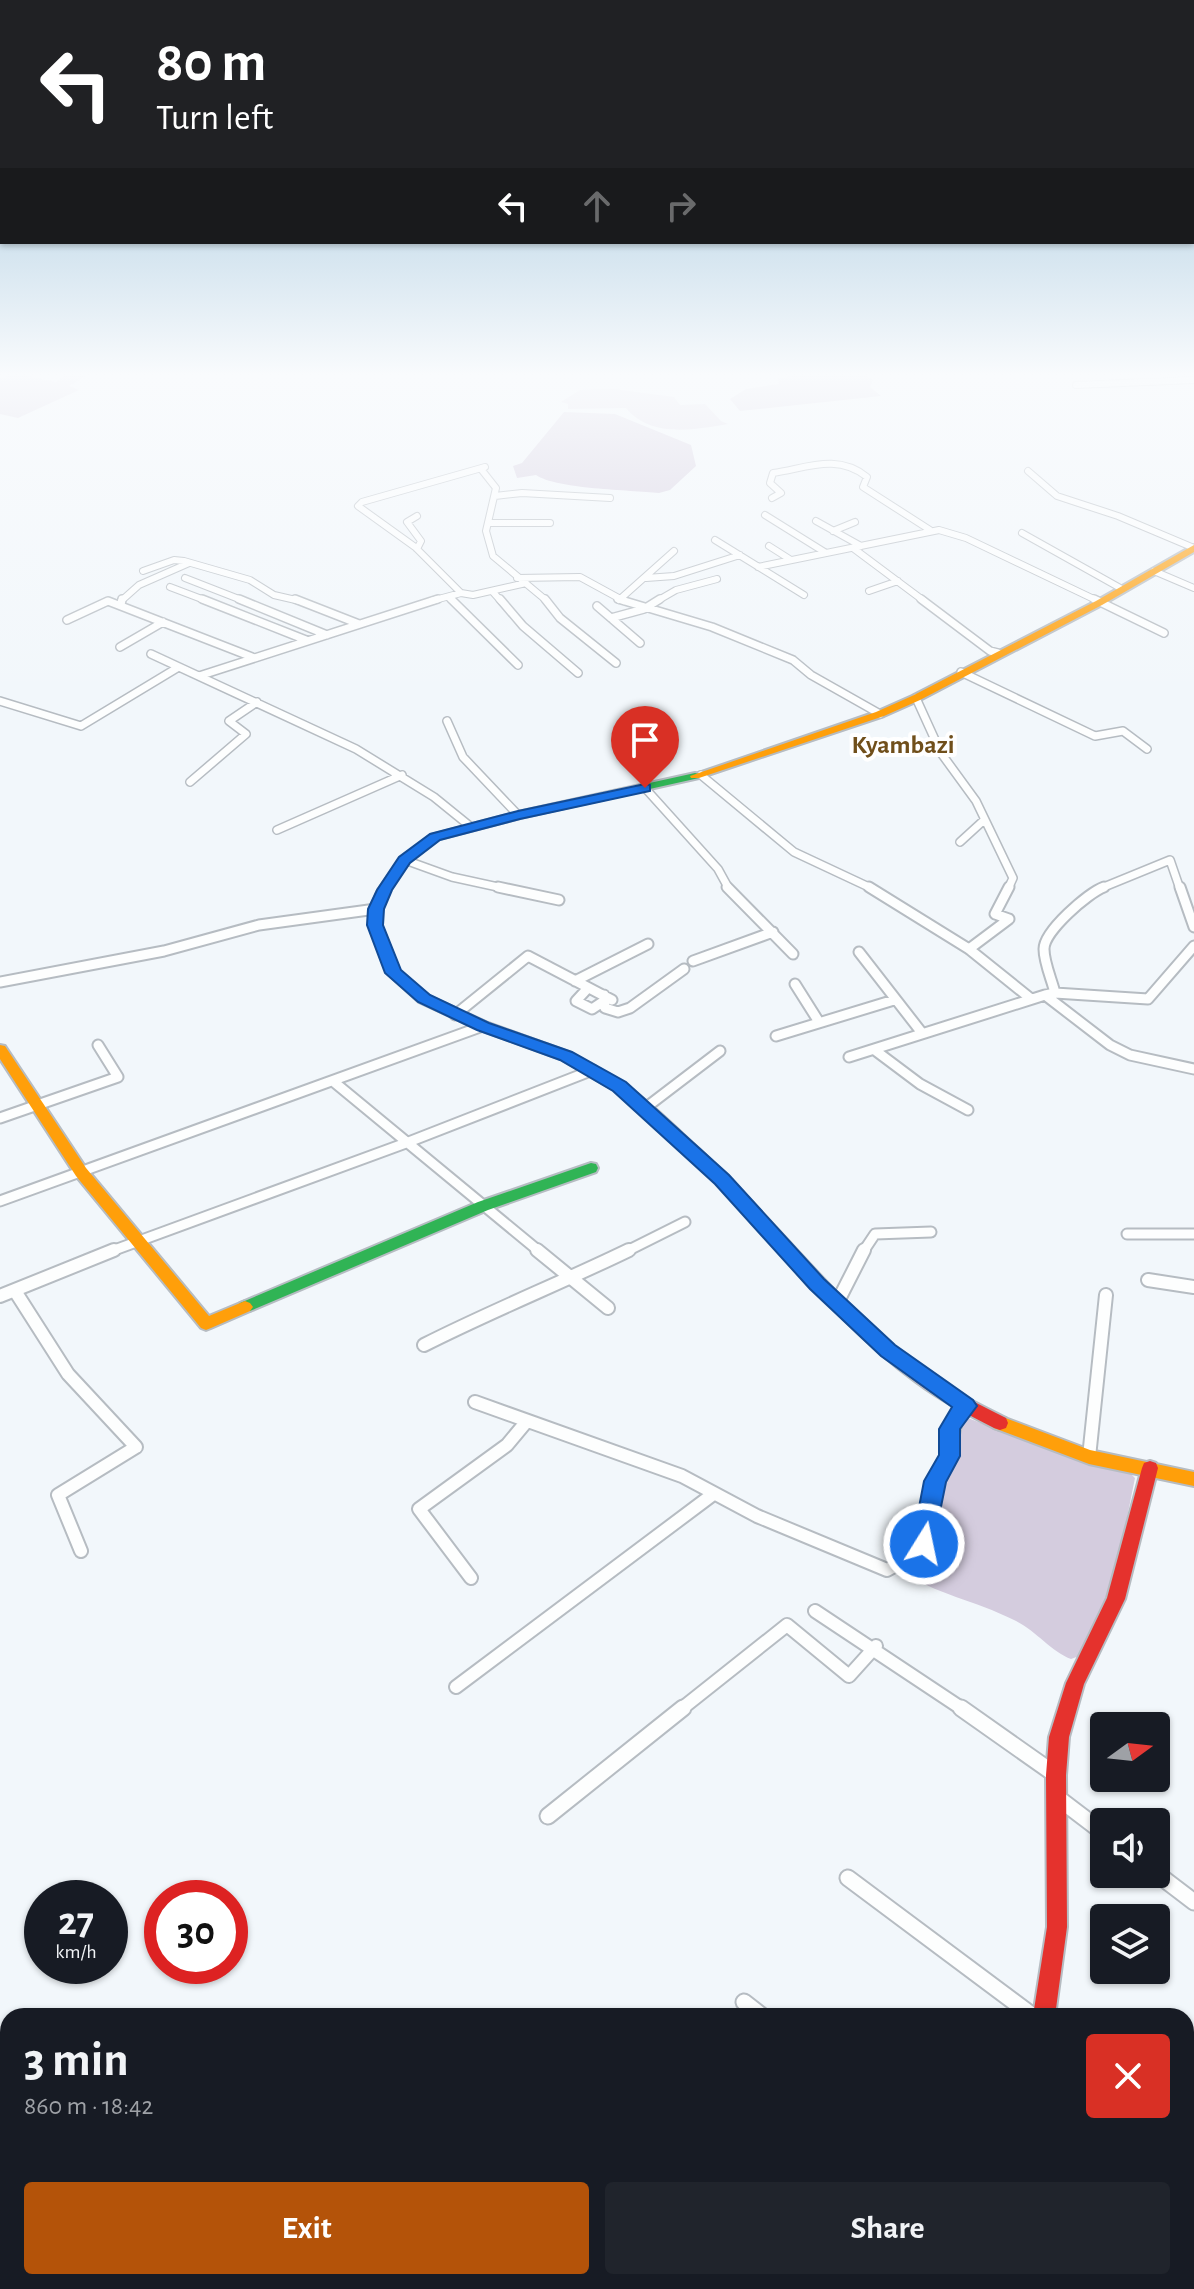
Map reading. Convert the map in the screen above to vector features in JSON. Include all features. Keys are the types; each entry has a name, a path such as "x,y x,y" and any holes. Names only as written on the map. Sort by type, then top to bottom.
{"street":[{"path":"442,480 358,504 417,549 461,593"},
{"path":"491,480 496,488 487,538 493,556 526,583 560,618 616,663"},
{"path":"771,480 770,483 781,493 772,498"},
{"path":"866,480 863,487 930,530 966,538 1164,633"},
{"path":"1038,480 1057,496 1118,516 1194,548"},
{"path":"495,496 527,493 610,498"},
{"path":"765,515 826,553"},
{"path":"417,516 407,522 421,541 417,549"},
{"path":"816,521 857,547 990,651 998,653"},
{"path":"833,531 855,522"},
{"path":"489,523 550,523"},
{"path":"758,567 930,530"},
{"path":"1022,533 1122,589"},
{"path":"715,540 804,595"},
{"path":"769,546 791,560"},
{"path":"1194,548 1099,603 880,714 701,775 518,815 435,837 405,860 384,890 376,909 375,925 393,973 424,999 455,1015 554,1051 620,1087 722,1180 763,1227 888,1351 966,1406 1006,1426 1089,1457 1194,1479"},
{"path":"619,600 674,551"},
{"path":"646,578 674,576 740,555"},
{"path":"143,571 174,560 189,563 261,584 274,595 291,598 359,624"},
{"path":"121,606 121,600 139,585 189,563"},
{"path":"1154,571 1194,588"},
{"path":"517,578 580,577 619,600 712,627 793,660 811,675 880,714"},
{"path":"185,578 327,635"},
{"path":"611,618 646,607 676,590 717,579"},
{"path":"869,591 898,581"},
{"path":"199,676 461,593 473,595 526,583"},
{"path":"170,587 307,641"},
{"path":"492,591 523,626 578,673"},
{"path":"448,597 518,665"},
{"path":"67,620 108,601 252,657"},
{"path":"597,606 640,643"},
{"path":"120,647 163,622"},
{"path":"151,654 356,747 436,796 471,827"},
{"path":"0,701 81,726 177,668"},
{"path":"961,672 1095,736 1123,731 1147,749"},
{"path":"916,698 941,753 976,801 1013,878 995,914 1009,919 969,949"},
{"path":"190,782 246,734 229,721 257,702"},
{"path":"0,714 16,705"},
{"path":"447,721 463,757 518,815"},
{"path":"277,830 402,775"},
{"path":"701,775 794,852 884,894 969,949 1030,998"},
{"path":"645,788 718,869 732,893 793,954"},
{"path":"960,842 983,821"},
{"path":"405,860 452,877 559,900"},
{"path":"1194,927 1170,860 1089,893 1047,938 1044,950 1050,994 1110,1045 1130,1055 1194,1069"},
{"path":"0,982 164,951 259,925 376,909"},
{"path":"693,961 773,932"},
{"path":"575,981 648,944"},
{"path":"849,1057 1050,994 1148,999 1194,946"},
{"path":"859,952 922,1033"},
{"path":"455,1015 528,956 608,998"},
{"path":"608,998 605,1008 618,1012 630,1008 684,969"},
{"path":"795,984 819,1022"},
{"path":"588,988 576,1001 592,1009 608,998"},
{"path":"776,1036 894,1000"},
{"path":"0,1201 483,1026"},
{"path":"0,1118 118,1077 98,1045"},
{"path":"0,1049 81,1172 206,1324 483,1206 591,1168"},
{"path":"644,1109 720,1051"},
{"path":"876,1051 920,1084 968,1110"},
{"path":"0,1296 138,1240 406,1143 593,1070"},
{"path":"334,1082 608,1308"},
{"path":"424,1345 495,1309 572,1278 685,1222"},
{"path":"837,1303 853,1267 875,1234 931,1232"},
{"path":"1127,1234 1194,1234"},
{"path":"1148,1280 1194,1287"},
{"path":"15,1291 68,1374 136,1447 58,1495 81,1551"},
{"path":"1089,1457 1106,1295"},
{"path":"475,1402 682,1476 712,1495 785,1529 887,1570 911,1559 924,1544 935,1481 949,1456 953,1419 966,1406"},
{"path":"471,1578 419,1509 507,1445 527,1421"},
{"path":"1045,2008 1057,1927 1056,1775 1059,1737 1075,1683 1116,1599 1150,1468"},
{"path":"456,1687 712,1495"},
{"path":"815,1611 876,1646 1011,1746 1056,1775"},
{"path":"548,1816 787,1625 849,1676 876,1646"},
{"path":"1058,1798 1090,1822"},
{"path":"848,1878 1022,2008"},
{"path":"1170,1884 1194,1902"},
{"path":"744,2002 752,2008"}],"shaded area":[{"path":"546,480 681,480 670,490 659,493 576,486"},
{"path":"968,1418 1081,1462 1129,1472 1135,1478 1112,1592 1082,1655 1071,1659 1014,1620 927,1586 898,1570 925,1558 934,1531 940,1487 956,1456 955,1432 959,1422"}],"traffic: fast":[{"path":"619,1087 566,1056 483,1026 424,999 393,973 375,925 376,909 384,890 405,860 435,837 518,815 695,776"},
{"path":"245,1307 483,1206 591,1168"}],"traffic: slow":[{"path":"695,776 880,714 916,698 1099,603 1194,548"},
{"path":"0,1049 81,1172 206,1324 245,1307"},
{"path":"1000,1423 1089,1457 1194,1479"}],"traffic: jam":[{"path":"619,1087 710,1169 885,1348 959,1402 1000,1423"},
{"path":"1045,2008 1057,1927 1056,1775 1059,1737 1075,1683 1116,1599 1150,1468"}],"district":[{"name":"Kyambazi","path":"903,745"}],"route":[{"path":"645,788 518,815 435,837 405,860 384,890 376,909 375,925 381,943 393,973 424,999 483,1026 566,1056 620,1087 722,1180 817,1284 888,1351 966,1406 953,1419 949,1456 945,1469 935,1481 924,1544"}]}
